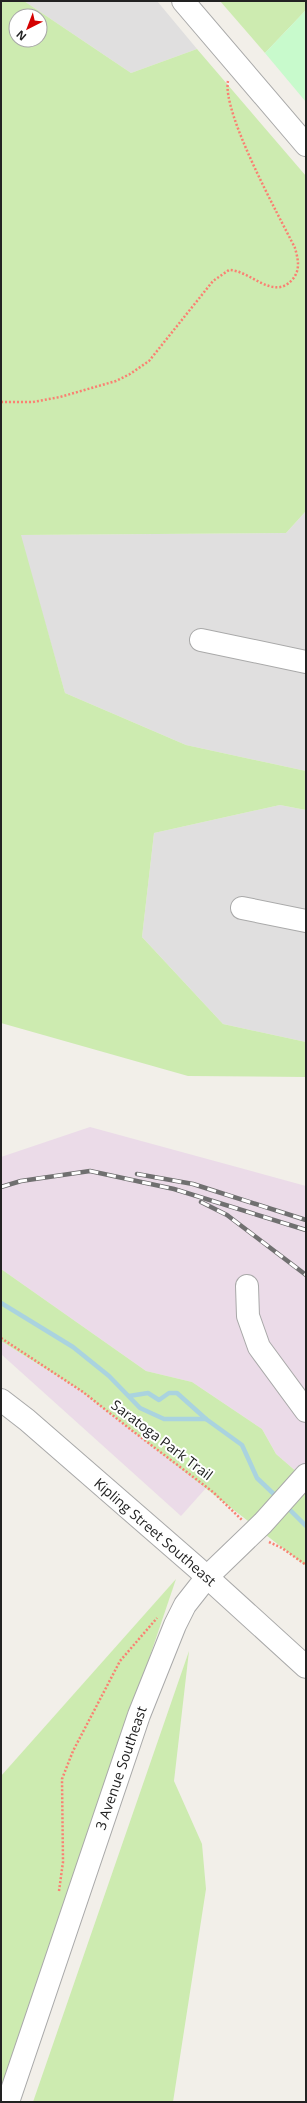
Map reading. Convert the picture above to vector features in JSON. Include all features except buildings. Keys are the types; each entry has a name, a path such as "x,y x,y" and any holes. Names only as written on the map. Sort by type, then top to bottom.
{"street":[{"path":"183,1 306,146"},
{"path":"201,640 305,657"},
{"path":"242,908 306,921"},
{"path":"247,1286 248,1316 259,1346 306,1411"},
{"name":"Kipling Street Southeast","path":"1,1400 27,1420 207,1577 306,1667"},
{"name":"3 Avenue Southeast","path":"8,2102 139,1715 174,1625 185,1605 207,1577 259,1528 303,1479"}],"path":[{"path":"1,402 33,402 47,400 116,381 130,374 149,361 176,325 213,281 229,270 243,273 269,286 278,287 291,281 299,266 295,248 252,162 227,89 232,59"},
{"name":"Saratoga Park Trail","path":"1,1338 83,1392 130,1430 213,1492 306,1565"},
{"path":"59,1893 62,1862 62,1779 73,1751 120,1661 160,1616"}],"shaded area":[{"path":"24,1 157,1 197,49 131,73 48,17 48,8 34,8"},
{"path":"306,511 306,771 186,745 65,693 20,535 286,533"},
{"path":"280,805 306,810 306,1042 223,1024 142,937 154,833"},
{"path":"90,1127 306,1186 306,1480 276,1454 262,1429 192,1382 146,1371 1,1269 1,1157"},
{"path":"1,1341 78,1389 206,1488 181,1516 1,1354"}],"green space":[{"path":"1,1 24,1 34,8 8,8 8,48 48,48 48,17 131,73 197,49 306,176 306,511 286,533 21,535 65,693 186,745 306,771 306,810 280,805 154,833 142,937 223,1024 306,1042 306,1077 188,1076 1,1023"},
{"path":"220,1 306,1 306,10 265,53"},
{"path":"306,10 306,102 265,53"},
{"path":"1,1269 146,1371 192,1382 262,1429 276,1454 306,1480 306,1566 78,1389 1,1341"},
{"path":"176,1579 1,2097 1,1776"},
{"path":"189,1651 174,1781 202,1844 206,1889 173,2102 33,2102"}],"waterway":[{"path":"1,1303 73,1347 109,1376 140,1408 164,1419 206,1419 242,1445 257,1478 278,1498"},
{"path":"129,1396 148,1393 159,1400 169,1393 177,1393 206,1419"},
{"path":"286,1506 306,1526"}],"railway":[{"path":"1,1187 21,1181 90,1171 174,1189 306,1230"},
{"path":"137,1174 193,1184 306,1220"},
{"path":"201,1202 227,1215 306,1275"}]}
